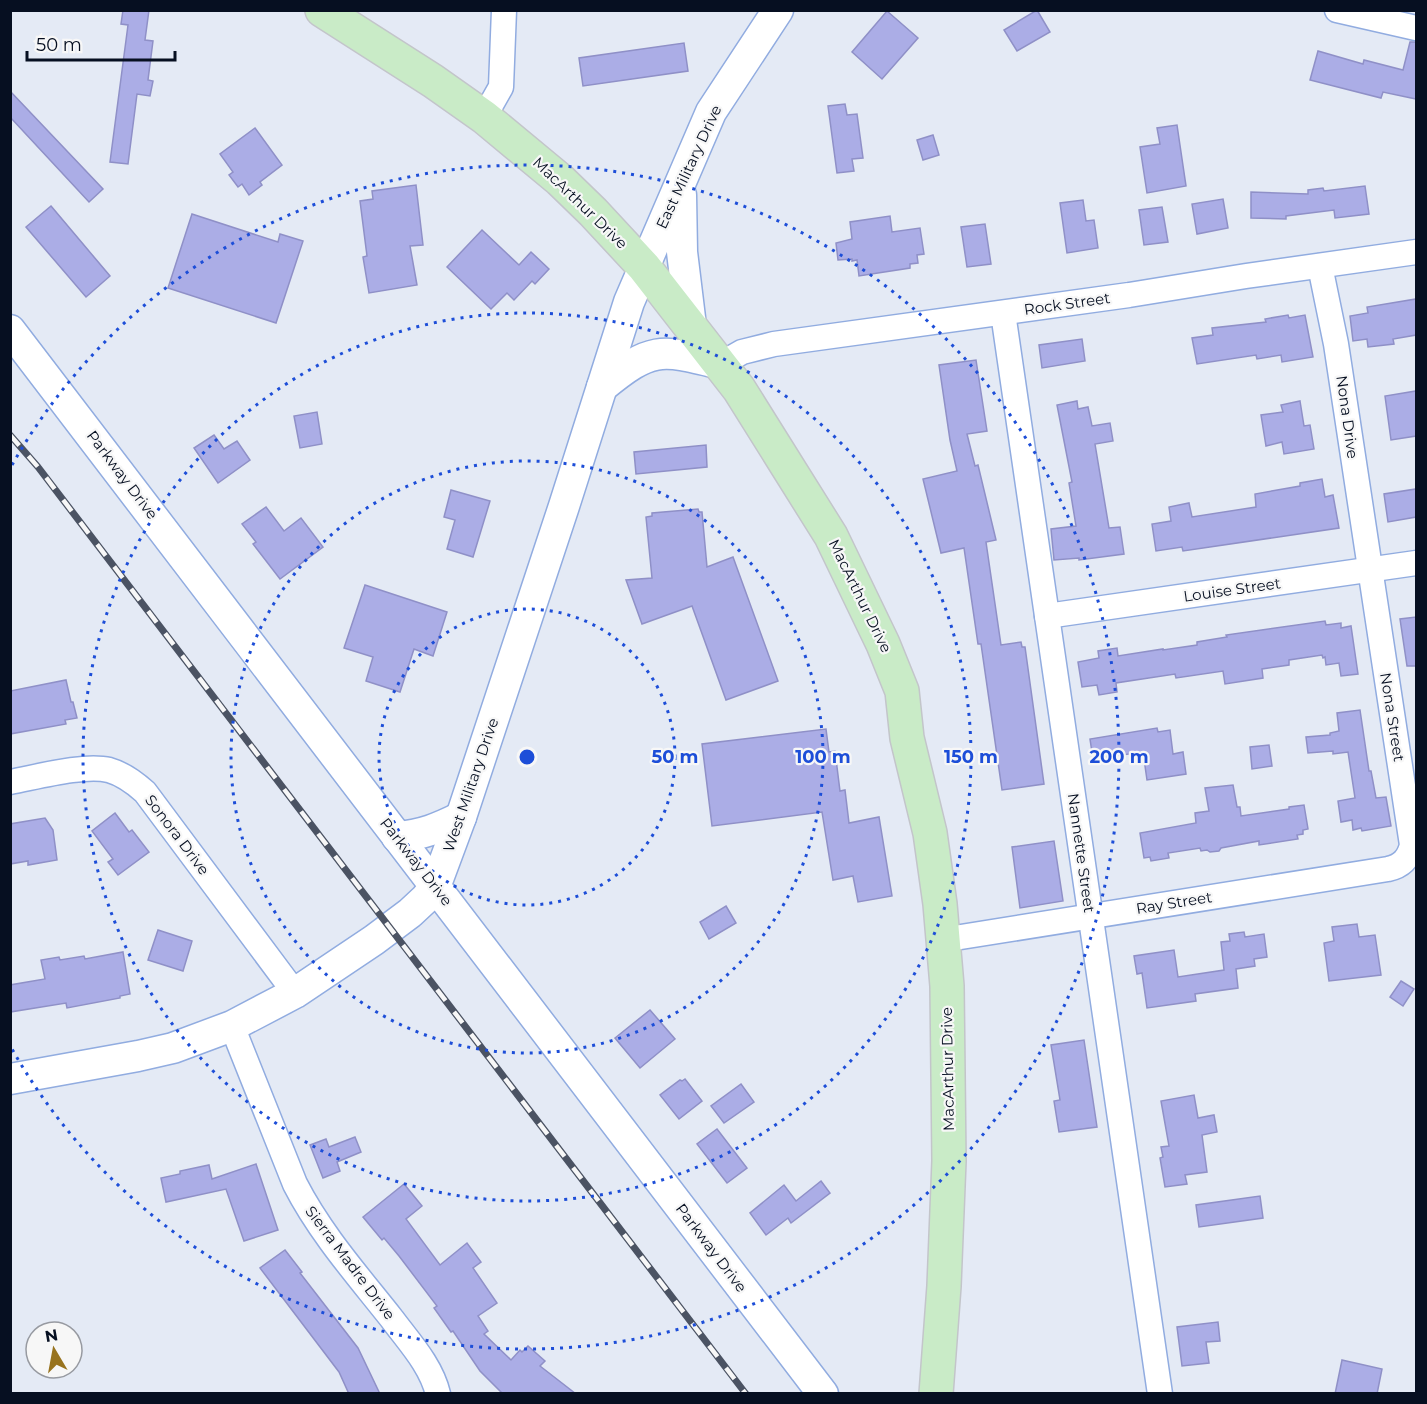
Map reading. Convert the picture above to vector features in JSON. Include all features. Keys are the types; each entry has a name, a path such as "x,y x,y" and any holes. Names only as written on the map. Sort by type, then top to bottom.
{"main road":[{"name":"MacArthur Drive","path":"322,10 433,81 484,117 560,180 594,212 644,267 735,383 831,536 883,644 902,691 907,738 930,833 940,904 947,986 949,1161 944,1286 936,1393"}],"street":[{"path":"484,117 501,87 504,10"},
{"name":"East Military Drive","path":"644,267 711,112 778,10"},
{"path":"1337,10 1416,28"},
{"path":"681,184 682,252 692,326"},
{"name":"Rock Street","path":"721,364 742,352 774,344 1416,252"},
{"name":"Nona Drive","path":"1320,266 1336,344 1370,570"},
{"name":"West Military Drive","path":"10,1079 156,1052 232,1026 295,993 390,929 425,899 435,887 462,817 626,311 644,267"},
{"name":"Nannette Street","path":"1003,313 1160,1394"},
{"name":"Parkway Drive","path":"10,330 822,1394"},
{"path":"602,387 629,365 650,355 671,353 721,364"},
{"name":"Louise Street","path":"1047,616 1416,563"},
{"name":"Nona Street","path":"1370,570 1412,845 1410,854 1404,862"},
{"name":"Sonora Drive","path":"10,782 90,768 112,771 136,784 145,792 295,993"},
{"path":"397,837 416,836 462,817"},
{"name":"Ray Street","path":"942,940 1397,868 1404,862"},
{"name":"Sierra Madre Drive","path":"232,1026 303,1201 425,1364 431,1373 438,1394"}],"building":[{"path":"123,10 149,10 145,40 153,41 148,80 153,81 150,96 137,94 128,164 110,162 128,25 121,24"},
{"path":"1037,10 1050,32 1017,51 1004,30"},
{"path":"887,11 918,38 882,79 852,52"},
{"path":"1410,42 1416,42 1416,99 1383,92 1381,98 1310,80 1318,51 1363,64 1364,60 1403,70"},
{"path":"684,43 688,71 583,86 579,58"},
{"path":"10,91 103,189 89,202 10,117"},
{"path":"845,104 847,115 857,114 863,158 852,159 854,171 837,173 828,106"},
{"path":"1177,125 1186,186 1147,193 1140,147 1160,144 1157,128"},
{"path":"255,128 282,165 260,182 262,185 249,195 242,184 238,187 229,175 233,172 220,154"},
{"path":"933,135 939,155 923,160 917,140"},
{"path":"416,185 423,245 410,246 417,285 369,293 363,257 367,256 360,201 373,199 372,191"},
{"path":"1365,186 1369,214 1335,218 1334,210 1286,216 1286,219 1251,218 1251,192 1308,194 1308,190 1323,188 1324,191"},
{"path":"1223,199 1228,228 1197,234 1192,204"},
{"path":"1083,200 1086,221 1094,220 1098,248 1067,253 1060,203"},
{"path":"51,206 110,276 86,297 26,227"},
{"path":"1162,207 1168,242 1144,245 1139,210"},
{"path":"192,214 278,242 280,234 303,241 276,323 168,288"},
{"path":"890,216 892,232 920,228 924,254 917,255 918,263 910,264 910,268 859,276 857,260 838,260 836,243 852,239 850,222"},
{"path":"985,224 991,264 967,267 961,227"},
{"path":"482,230 519,265 531,252 549,269 535,284 532,281 514,300 507,293 491,309 447,267"},
{"path":"1416,299 1416,335 1393,339 1394,344 1368,347 1367,339 1353,341 1350,316 1368,313 1367,307"},
{"path":"1288,315 1289,318 1305,315 1313,357 1282,362 1281,355 1257,359 1256,355 1197,364 1192,338 1213,335 1212,328 1266,322 1265,319"},
{"path":"1082,339 1085,361 1042,368 1039,345"},
{"path":"976,360 987,431 967,434 975,466 978,465 996,540 986,542 1001,645 1021,642 1022,647 1025,647 1044,784 1002,790 981,644 978,644 964,548 941,553 923,479 957,471 939,365"},
{"path":"1416,391 1416,436 1391,440 1385,396"},
{"path":"1077,401 1078,409 1088,407 1092,426 1110,423 1113,441 1095,444 1109,528 1120,527 1124,554 1079,560 1079,558 1054,560 1051,529 1076,526 1069,483 1072,482 1057,405"},
{"path":"1300,401 1304,426 1310,425 1314,449 1284,454 1282,442 1266,446 1261,415 1283,412 1281,405"},
{"path":"317,412 322,444 300,448 294,416"},
{"path":"214,435 224,449 237,441 250,460 218,483 194,448"},
{"path":"706,445 707,467 636,474 634,452"},
{"path":"1322,479 1325,497 1333,495 1339,528 1183,551 1182,547 1156,551 1152,524 1171,521 1169,507 1189,503 1192,517 1256,507 1255,494 1300,486 1300,483"},
{"path":"1416,489 1416,517 1388,522 1384,494"},
{"path":"451,490 490,501 473,557 447,549 455,520 444,517"},
{"path":"266,507 284,531 301,518 323,547 280,579 253,544 256,542 242,524"},
{"path":"698,509 702,512 707,567 733,557 778,681 726,700 692,606 642,624 626,580 652,578 646,517 652,516 652,513"},
{"path":"365,585 447,612 433,656 414,649 400,692 366,681 373,657 344,648"},
{"path":"1416,617 1416,666 1407,666 1400,619"},
{"path":"1325,621 1326,625 1341,623 1341,628 1351,626 1358,674 1341,676 1339,663 1326,665 1325,657 1323,658 1322,655 1289,660 1289,665 1262,669 1263,678 1225,684 1223,671 1176,678 1175,674 1116,683 1117,692 1099,695 1097,685 1082,687 1078,662 1099,658 1098,651 1117,648 1118,656 1197,645 1197,642 1227,637 1226,635"},
{"path":"66,680 77,718 65,720 66,724 10,734 10,691"},
{"path":"1360,710 1369,771 1371,771 1376,798 1386,797 1391,826 1362,831 1361,828 1353,830 1352,820 1341,822 1338,801 1355,798 1348,752 1308,753 1306,737 1330,735 1330,733 1339,731 1337,713"},
{"path":"1157,728 1158,732 1170,730 1173,754 1183,752 1186,774 1147,780 1143,752 1093,759 1090,739"},
{"path":"826,729 829,752 835,751 840,791 845,790 849,823 879,817 892,896 858,902 853,876 833,880 822,812 712,826 702,744"},
{"path":"1269,745 1272,766 1252,769 1250,747"},
{"path":"1233,785 1241,816 1304,805 1308,829 1303,830 1303,834 1297,835 1298,839 1259,845 1259,841 1210,852 1201,851 1200,848 1168,853 1169,858 1151,861 1150,857 1144,858 1140,833 1196,823 1195,813 1209,811 1205,788"},
{"path":"115,813 129,832 132,830 149,852 118,875 108,862 113,859 92,831"},
{"path":"45,818 53,830 57,860 28,865 28,861 10,864 10,824"},
{"path":"1054,841 1063,901 1020,908 1012,847"},
{"path":"726,906 736,923 709,939 700,922"},
{"path":"1357,924 1359,937 1375,935 1381,975 1329,981 1324,943 1334,941 1332,927"},
{"path":"158,930 192,941 183,971 148,960"},
{"path":"1244,932 1245,937 1264,934 1267,957 1254,959 1255,966 1236,969 1238,988 1195,994 1196,1001 1147,1008 1142,973 1137,974 1134,956 1174,950 1178,977 1224,970 1221,942 1230,941 1229,934"},
{"path":"123,952 130,994 67,1008 66,1003 10,1012 10,985 45,979 41,960 84,956 85,959"},
{"path":"1401,981 1414,989 1403,1006 1390,997"},
{"path":"650,1010 675,1039 640,1068 615,1038"},
{"path":"1084,1040 1097,1127 1059,1132 1054,1101 1060,1100 1051,1045"},
{"path":"685,1079 702,1101 679,1119 660,1095 680,1080"},
{"path":"741,1084 754,1102 724,1123 711,1106"},
{"path":"1194,1095 1198,1118 1214,1115 1217,1132 1202,1135 1207,1172 1185,1175 1187,1184 1165,1187 1160,1158 1163,1157 1161,1147 1169,1146 1161,1101"},
{"path":"717,1129 747,1168 727,1183 697,1144"},
{"path":"355,1137 361,1152 337,1162 340,1171 323,1178 310,1145 326,1139 329,1147"},
{"path":"256,1164 278,1230 244,1241 226,1189 166,1202 161,1178 209,1165 212,1179"},
{"path":"821,1181 830,1193 791,1223 788,1218 766,1235 750,1213 784,1185 796,1201"},
{"path":"404,1184 422,1206 406,1219 440,1265 467,1243 481,1262 473,1268 497,1303 478,1316 488,1331 484,1334 511,1360 520,1350 522,1352 528,1346 545,1361 540,1366 576,1394 503,1394 480,1371 434,1308 437,1306 399,1256 363,1217"},
{"path":"1260,1196 1263,1218 1199,1227 1196,1205"},
{"path":"285,1250 358,1348 380,1394 349,1394 339,1372 260,1268"},
{"path":"1218,1322 1220,1341 1206,1342 1209,1363 1182,1366 1177,1327"},
{"path":"1342,1360 1382,1369 1377,1394 1335,1394"}],"railway":[{"path":"10,435 38,467 746,1394"}]}
